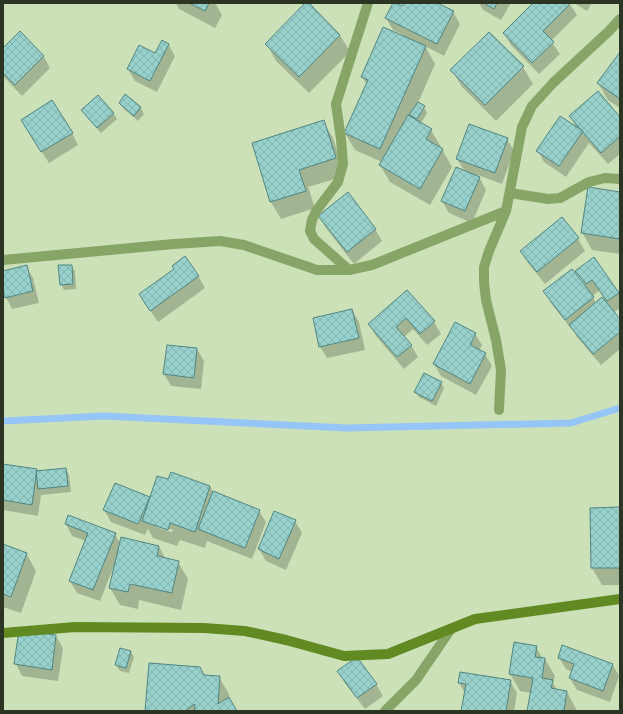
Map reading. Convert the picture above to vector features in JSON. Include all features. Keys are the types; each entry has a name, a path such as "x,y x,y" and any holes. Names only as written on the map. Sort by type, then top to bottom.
{"street":[{"path":"349,270 314,239 310,231 312,220 316,211 338,182 342,164 341,139 336,104 368,3"},
{"path":"499,410 501,370 496,340 486,300 484,267 488,251 506,211 522,127 532,106 553,83 620,19"},
{"path":"510,193 548,199 560,198 589,182 605,178 620,179"},
{"path":"3,260 220,240 244,245 317,270 349,270 372,265 506,211"},
{"path":"3,633 75,627 204,628 245,631 286,640 344,656 388,654 475,619 620,599"},
{"path":"385,711 416,680 452,629"}],"building":[{"path":"189,3 209,3 205,11"},
{"path":"305,3 309,3 340,35 299,77 265,44"},
{"path":"393,3 402,6 404,3 437,3 454,11 437,44 385,18"},
{"path":"484,3 497,3 494,9"},
{"path":"533,3 571,3 543,31 554,42 532,63 503,33"},
{"path":"383,27 426,46 380,149 344,133 368,80 361,77"},
{"path":"20,31 44,56 15,85 3,73 3,48"},
{"path":"489,32 524,66 485,105 450,70"},
{"path":"162,40 169,44 150,81 127,69 139,45 155,53"},
{"path":"620,52 620,99 597,83"},
{"path":"598,91 620,117 620,136 601,153 569,116"},
{"path":"125,94 141,107 134,116 119,103"},
{"path":"98,95 114,113 97,128 81,110"},
{"path":"52,100 73,133 41,152 21,120"},
{"path":"418,102 425,106 417,119 409,115"},
{"path":"408,115 432,129 426,139 443,149 420,189 379,165"},
{"path":"560,116 583,131 559,166 536,151"},
{"path":"324,120 336,158 299,170 306,191 270,202 252,143"},
{"path":"469,124 508,138 495,173 456,159"},
{"path":"456,167 480,177 465,211 441,201"},
{"path":"588,187 620,192 620,239 581,233"},
{"path":"348,192 376,229 347,252 318,216"},
{"path":"562,217 579,238 537,272 520,251"},
{"path":"185,256 199,276 150,311 139,294 174,269 172,266"},
{"path":"594,257 619,293 607,301 592,280 586,284 575,271"},
{"path":"27,265 33,291 5,298 3,291 3,271"},
{"path":"58,265 72,265 73,284 60,285"},
{"path":"572,269 594,297 565,320 543,291"},
{"path":"407,290 435,321 420,334 406,318 396,327 412,345 397,357 368,324"},
{"path":"602,297 620,319 620,332 593,354 569,325"},
{"path":"352,309 359,338 319,347 313,318"},
{"path":"455,322 476,333 470,345 486,353 470,384 433,364"},
{"path":"167,345 197,348 194,378 163,374"},
{"path":"424,373 442,382 432,401 414,392"},
{"path":"3,464 37,469 32,505 3,500"},
{"path":"66,468 68,486 38,489 36,471"},
{"path":"171,472 210,486 195,532 170,523 168,530 142,521 157,476 168,479"},
{"path":"115,483 150,497 138,524 103,510"},
{"path":"213,491 260,510 245,548 198,529"},
{"path":"620,507 620,568 591,568 590,508"},
{"path":"274,511 296,520 279,559 258,549"},
{"path":"68,515 116,533 93,590 69,581 88,533 65,524"},
{"path":"121,537 159,546 157,556 179,561 172,593 130,584 128,592 109,588"},
{"path":"3,544 27,553 11,597 3,594"},
{"path":"19,630 56,635 52,670 14,664"},
{"path":"514,642 537,646 535,657 545,658 542,678 553,680 551,688 567,691 564,711 527,711 533,678 509,674"},
{"path":"562,645 613,664 603,691 569,678 574,664 558,658"},
{"path":"120,648 131,651 126,668 115,665"},
{"path":"357,657 377,684 357,698 337,671"},
{"path":"149,663 200,667 204,675 220,676 218,704 229,697 237,711 194,711 195,704 186,711 145,711"},
{"path":"460,672 511,680 506,711 461,711 466,684 458,683"}],"waterway":[{"path":"3,421 104,416 347,428 571,423 620,408"}]}
